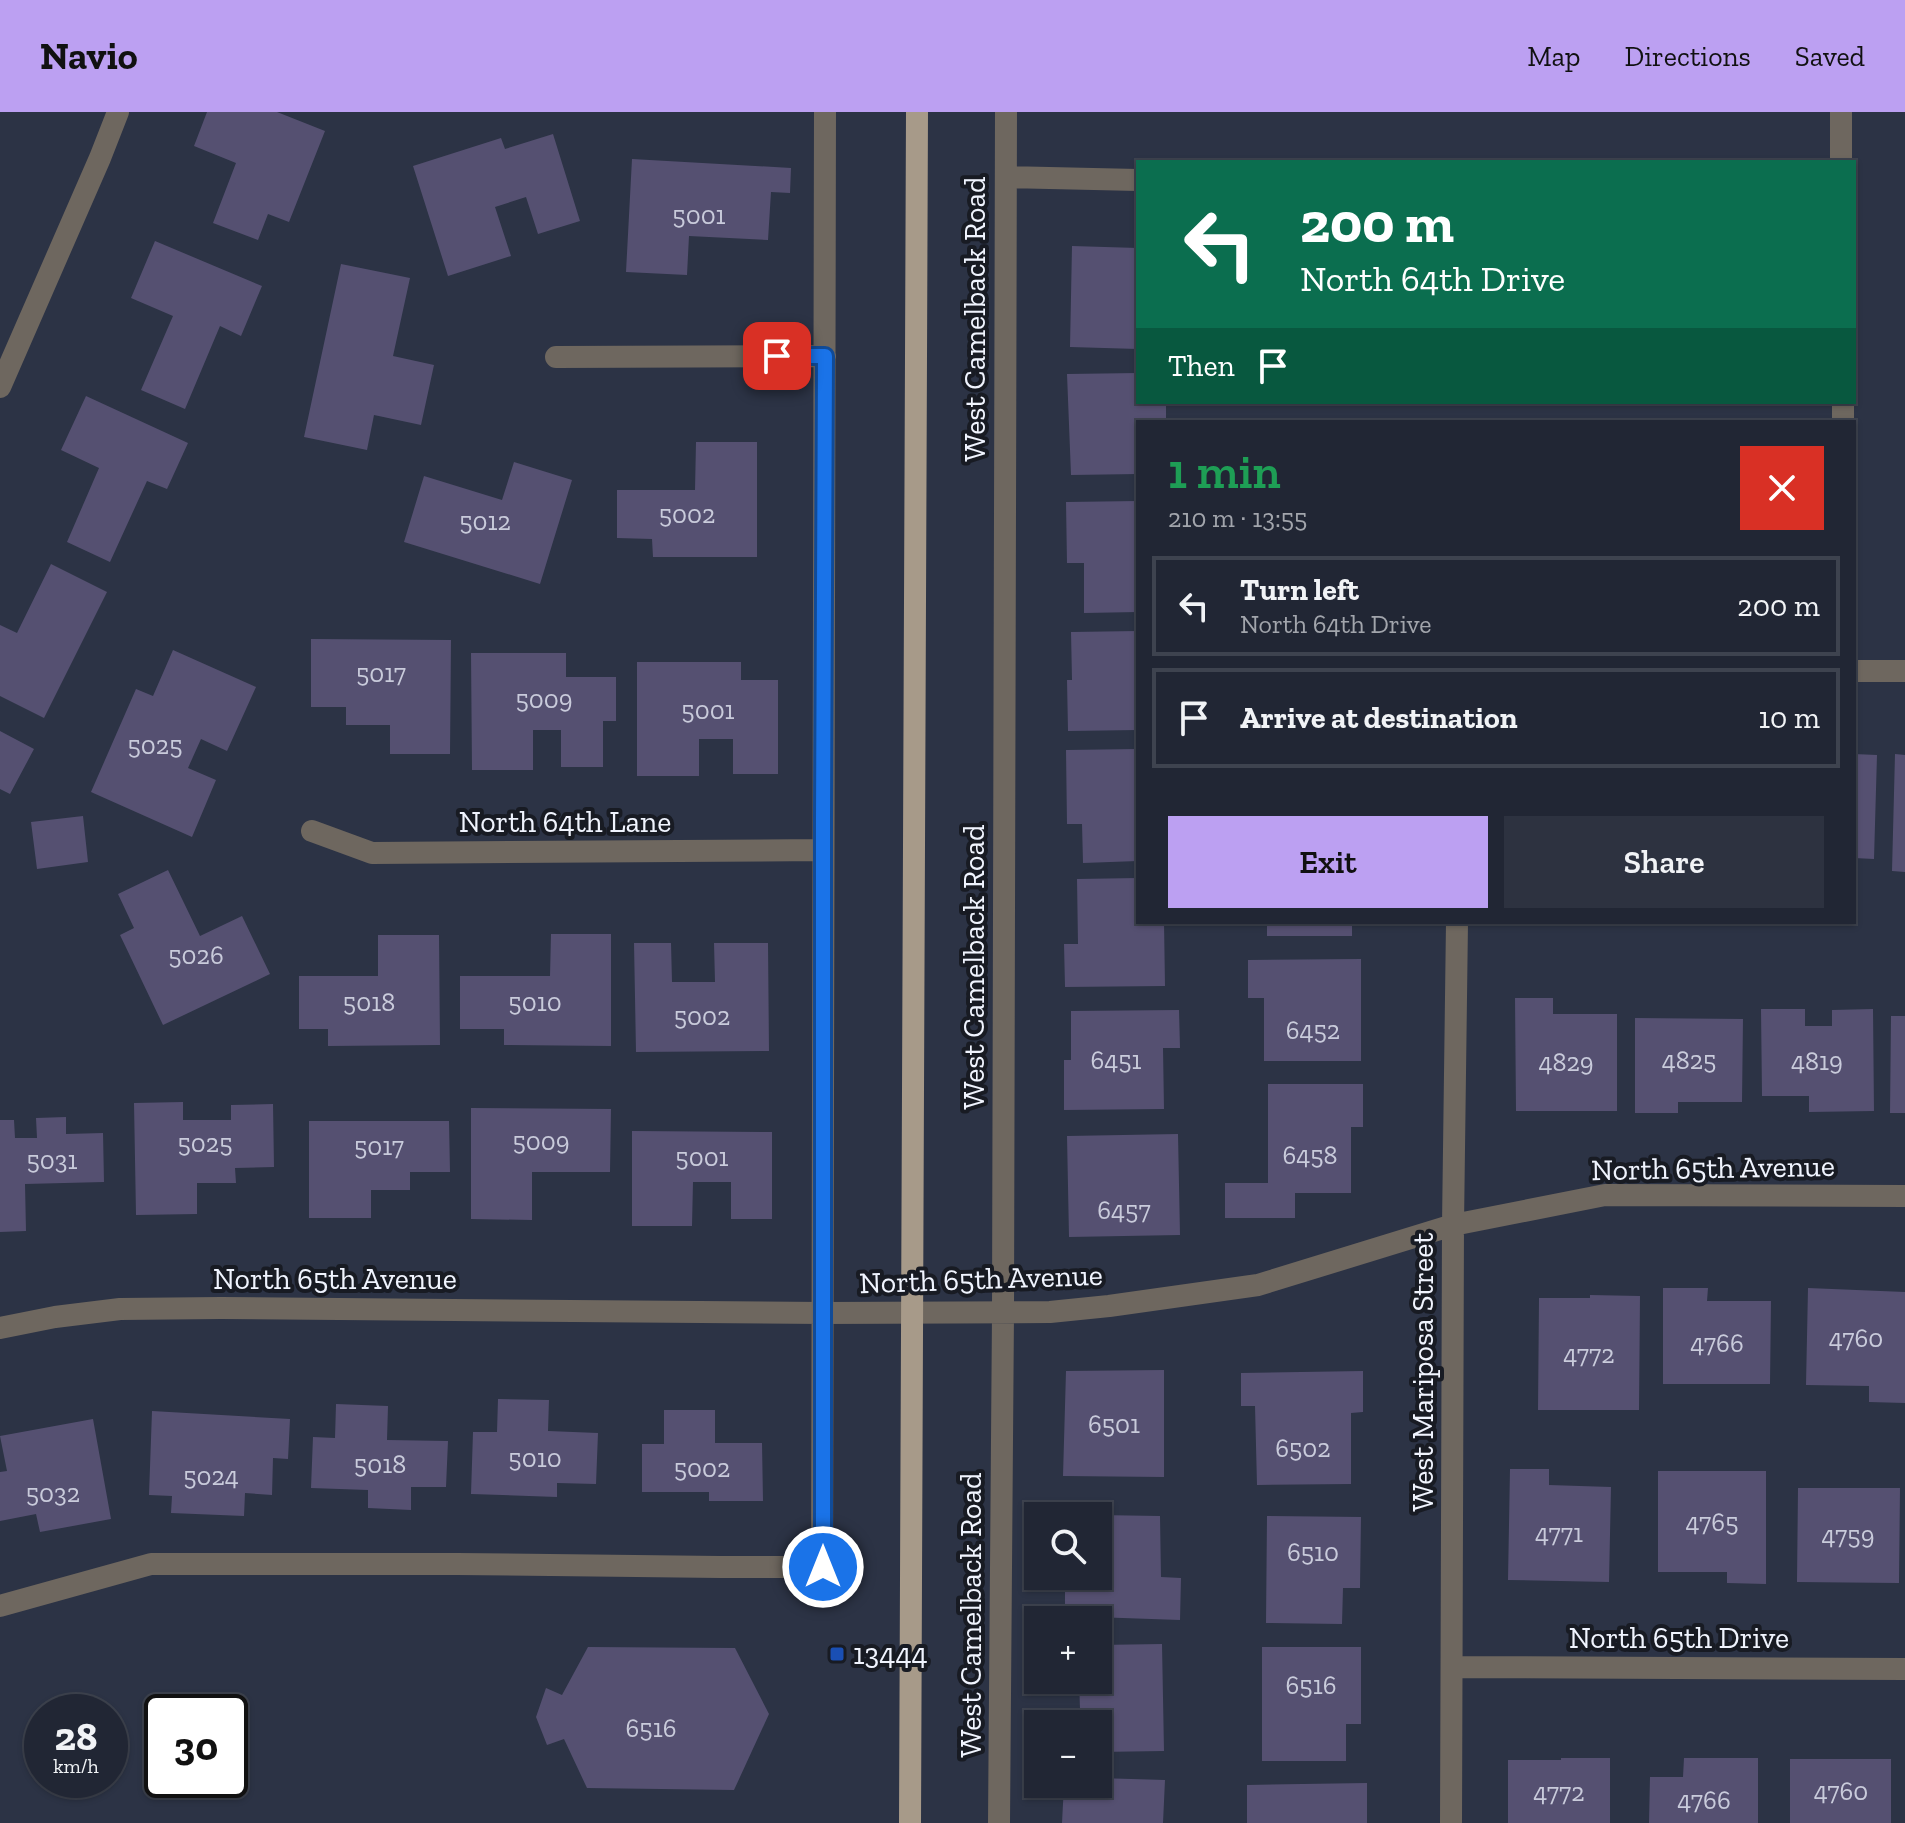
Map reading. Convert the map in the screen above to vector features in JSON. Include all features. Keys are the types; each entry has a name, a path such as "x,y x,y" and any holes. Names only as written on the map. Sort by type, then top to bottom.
{"main road":[{"name":"West Camelback Road","path":"910,1823 917,112"}],"street":[{"path":"0,387 118,112"},
{"path":"0,1606 151,1564 823,1577 825,112"},
{"name":"West Camelback Road","path":"999,1823 1006,112"},
{"path":"1841,112 1841,160"},
{"path":"1006,177 1136,180"},
{"path":"556,357 825,356"},
{"path":"1856,671 1905,671"},
{"name":"North 64th Lane","path":"312,831 372,853 823,850"},
{"name":"West Mariposa Street","path":"1451,1823 1457,924"},
{"name":"North 65th Avenue","path":"0,1328 120,1309 1050,1312 1258,1285 1453,1225 1605,1195 1905,1196"},
{"name":"North 65th Drive","path":"1453,1667 1905,1669"}],"building":[{"path":"207,112 277,112 325,131 289,222 268,214 258,240 213,223 236,163 194,146"},
{"path":"553,134 580,221 538,234 526,197 495,207 511,256 448,276 413,166 501,138 505,149"},
{"path":"632,159 791,168 790,193 771,192 768,240 689,236 687,275 626,272"},
{"path":"155,241 262,286 241,336 220,326 185,409 141,390 173,316 131,298"},
{"path":"1072,246 1136,248 1136,349 1070,347"},
{"path":"341,264 410,278 393,356 434,365 421,425 374,415 367,450 304,437"},
{"path":"1136,373 1136,404 1166,404 1166,420 1136,420 1136,474 1071,475 1067,374"},
{"path":"86,396 188,443 167,489 147,481 110,562 67,542 99,468 61,450"},
{"path":"696,442 757,442 757,557 653,557 652,539 617,538 617,490 695,490"},
{"path":"514,462 572,480 540,584 404,542 424,476 502,500"},
{"path":"1136,501 1136,612 1084,613 1084,563 1067,563 1066,502"},
{"path":"51,564 107,592 44,718 0,696 0,625 17,633"},
{"path":"1136,631 1136,730 1068,731 1067,680 1072,680 1071,632"},
{"path":"311,639 451,640 450,754 390,754 390,725 346,725 346,707 311,707"},
{"path":"173,650 256,687 227,751 201,739 188,768 216,780 192,837 91,792 136,689 153,696"},
{"path":"471,653 566,653 566,677 616,677 616,721 603,721 603,767 561,767 561,730 533,730 533,770 472,770"},
{"path":"637,662 741,662 741,680 778,680 778,774 733,774 733,739 699,739 699,776 637,776"},
{"path":"0,731 34,749 10,794 0,789"},
{"path":"1136,749 1136,861 1083,863 1082,824 1067,824 1066,750"},
{"path":"1856,754 1877,755 1874,859 1856,858"},
{"path":"1895,754 1905,755 1905,872 1892,871"},
{"path":"83,816 88,862 37,869 31,822"},
{"path":"168,870 200,936 242,916 270,974 163,1025 120,935 134,928 118,894"},
{"path":"1136,878 1136,924 1164,924 1165,986 1065,987 1064,944 1078,944 1077,879"},
{"path":"1267,924 1352,924 1352,936 1267,936"},
{"path":"551,934 611,934 611,1046 504,1045 504,1029 460,1029 460,976 550,976"},
{"path":"378,935 439,935 440,1045 328,1046 328,1029 299,1029 299,976 378,976"},
{"path":"634,943 671,943 672,982 715,982 714,943 768,943 769,1051 636,1052"},
{"path":"1361,959 1361,1061 1264,1061 1264,998 1248,998 1248,960"},
{"path":"1515,998 1553,998 1553,1014 1617,1014 1617,1111 1516,1111"},
{"path":"1761,1009 1805,1009 1805,1026 1832,1026 1832,1010 1873,1009 1874,1111 1809,1112 1809,1096 1762,1096"},
{"path":"1179,1010 1180,1048 1163,1048 1164,1109 1064,1110 1064,1060 1071,1060 1071,1011"},
{"path":"1891,1016 1905,1016 1905,1113 1890,1113"},
{"path":"1635,1018 1743,1019 1742,1102 1678,1102 1678,1113 1635,1113"},
{"path":"1268,1084 1363,1084 1363,1127 1351,1127 1351,1193 1295,1193 1295,1218 1225,1218 1225,1183 1268,1183"},
{"path":"183,1102 183,1120 231,1120 231,1105 273,1104 274,1167 235,1168 236,1183 197,1183 197,1214 136,1215 134,1103"},
{"path":"471,1108 611,1109 610,1172 532,1172 532,1220 471,1219"},
{"path":"66,1117 66,1134 103,1133 104,1182 25,1184 26,1231 0,1232 0,1120 14,1120 15,1138 37,1138 36,1118"},
{"path":"309,1121 449,1121 450,1172 410,1172 410,1190 371,1190 371,1218 309,1218"},
{"path":"632,1131 772,1132 772,1219 731,1219 731,1182 693,1182 692,1226 632,1226"},
{"path":"1178,1134 1180,1235 1069,1237 1067,1136"},
{"path":"1663,1288 1708,1288 1707,1301 1771,1301 1770,1384 1663,1384"},
{"path":"1808,1288 1905,1292 1905,1403 1869,1402 1869,1386 1806,1385"},
{"path":"1590,1295 1640,1296 1639,1410 1538,1410 1539,1298 1590,1298"},
{"path":"1164,1370 1164,1477 1063,1476 1066,1371"},
{"path":"1363,1371 1363,1412 1351,1413 1351,1484 1257,1485 1255,1406 1241,1406 1241,1373"},
{"path":"498,1399 549,1400 548,1431 598,1433 596,1484 557,1483 557,1497 471,1494 473,1432 497,1432"},
{"path":"336,1404 388,1406 387,1440 448,1441 446,1487 411,1487 411,1510 368,1508 368,1490 311,1488 313,1437 335,1438"},
{"path":"664,1410 715,1410 715,1443 762,1443 763,1501 709,1501 709,1492 642,1492 642,1444 664,1444"},
{"path":"152,1411 290,1419 288,1459 273,1458 272,1495 245,1493 244,1516 171,1513 172,1496 149,1495"},
{"path":"93,1419 111,1519 40,1532 36,1514 0,1521 0,1472 7,1471 0,1436"},
{"path":"1510,1469 1549,1469 1549,1485 1611,1487 1609,1582 1508,1580"},
{"path":"1658,1471 1766,1471 1766,1584 1727,1583 1727,1572 1658,1572"},
{"path":"1798,1488 1900,1488 1899,1583 1797,1582"},
{"path":"1112,1515 1160,1516 1161,1577 1181,1578 1180,1620 1112,1618 1112,1606 1065,1606 1065,1590 1112,1590"},
{"path":"1267,1516 1361,1517 1360,1588 1343,1588 1342,1624 1266,1623"},
{"path":"1162,1644 1164,1751 1112,1752 1112,1710 1063,1710 1080,1709 1079,1694 1112,1694 1112,1645"},
{"path":"588,1647 735,1648 769,1714 734,1790 587,1788 564,1739 547,1745 536,1717 546,1688 562,1695"},
{"path":"1262,1647 1361,1647 1361,1724 1346,1724 1346,1761 1262,1761"},
{"path":"1610,1758 1610,1823 1508,1823 1508,1760"},
{"path":"1684,1758 1758,1758 1758,1823 1649,1823 1650,1777 1683,1777"},
{"path":"1790,1759 1891,1759 1891,1823 1790,1823"},
{"path":"1112,1778 1165,1780 1163,1823 1062,1823 1063,1798 1112,1798"},
{"path":"1367,1783 1367,1823 1247,1823 1247,1785"}],"place":[{"name":"13444","path":"837,1654"}],"route":[{"path":"777,356 825,356 823,1567"}]}
